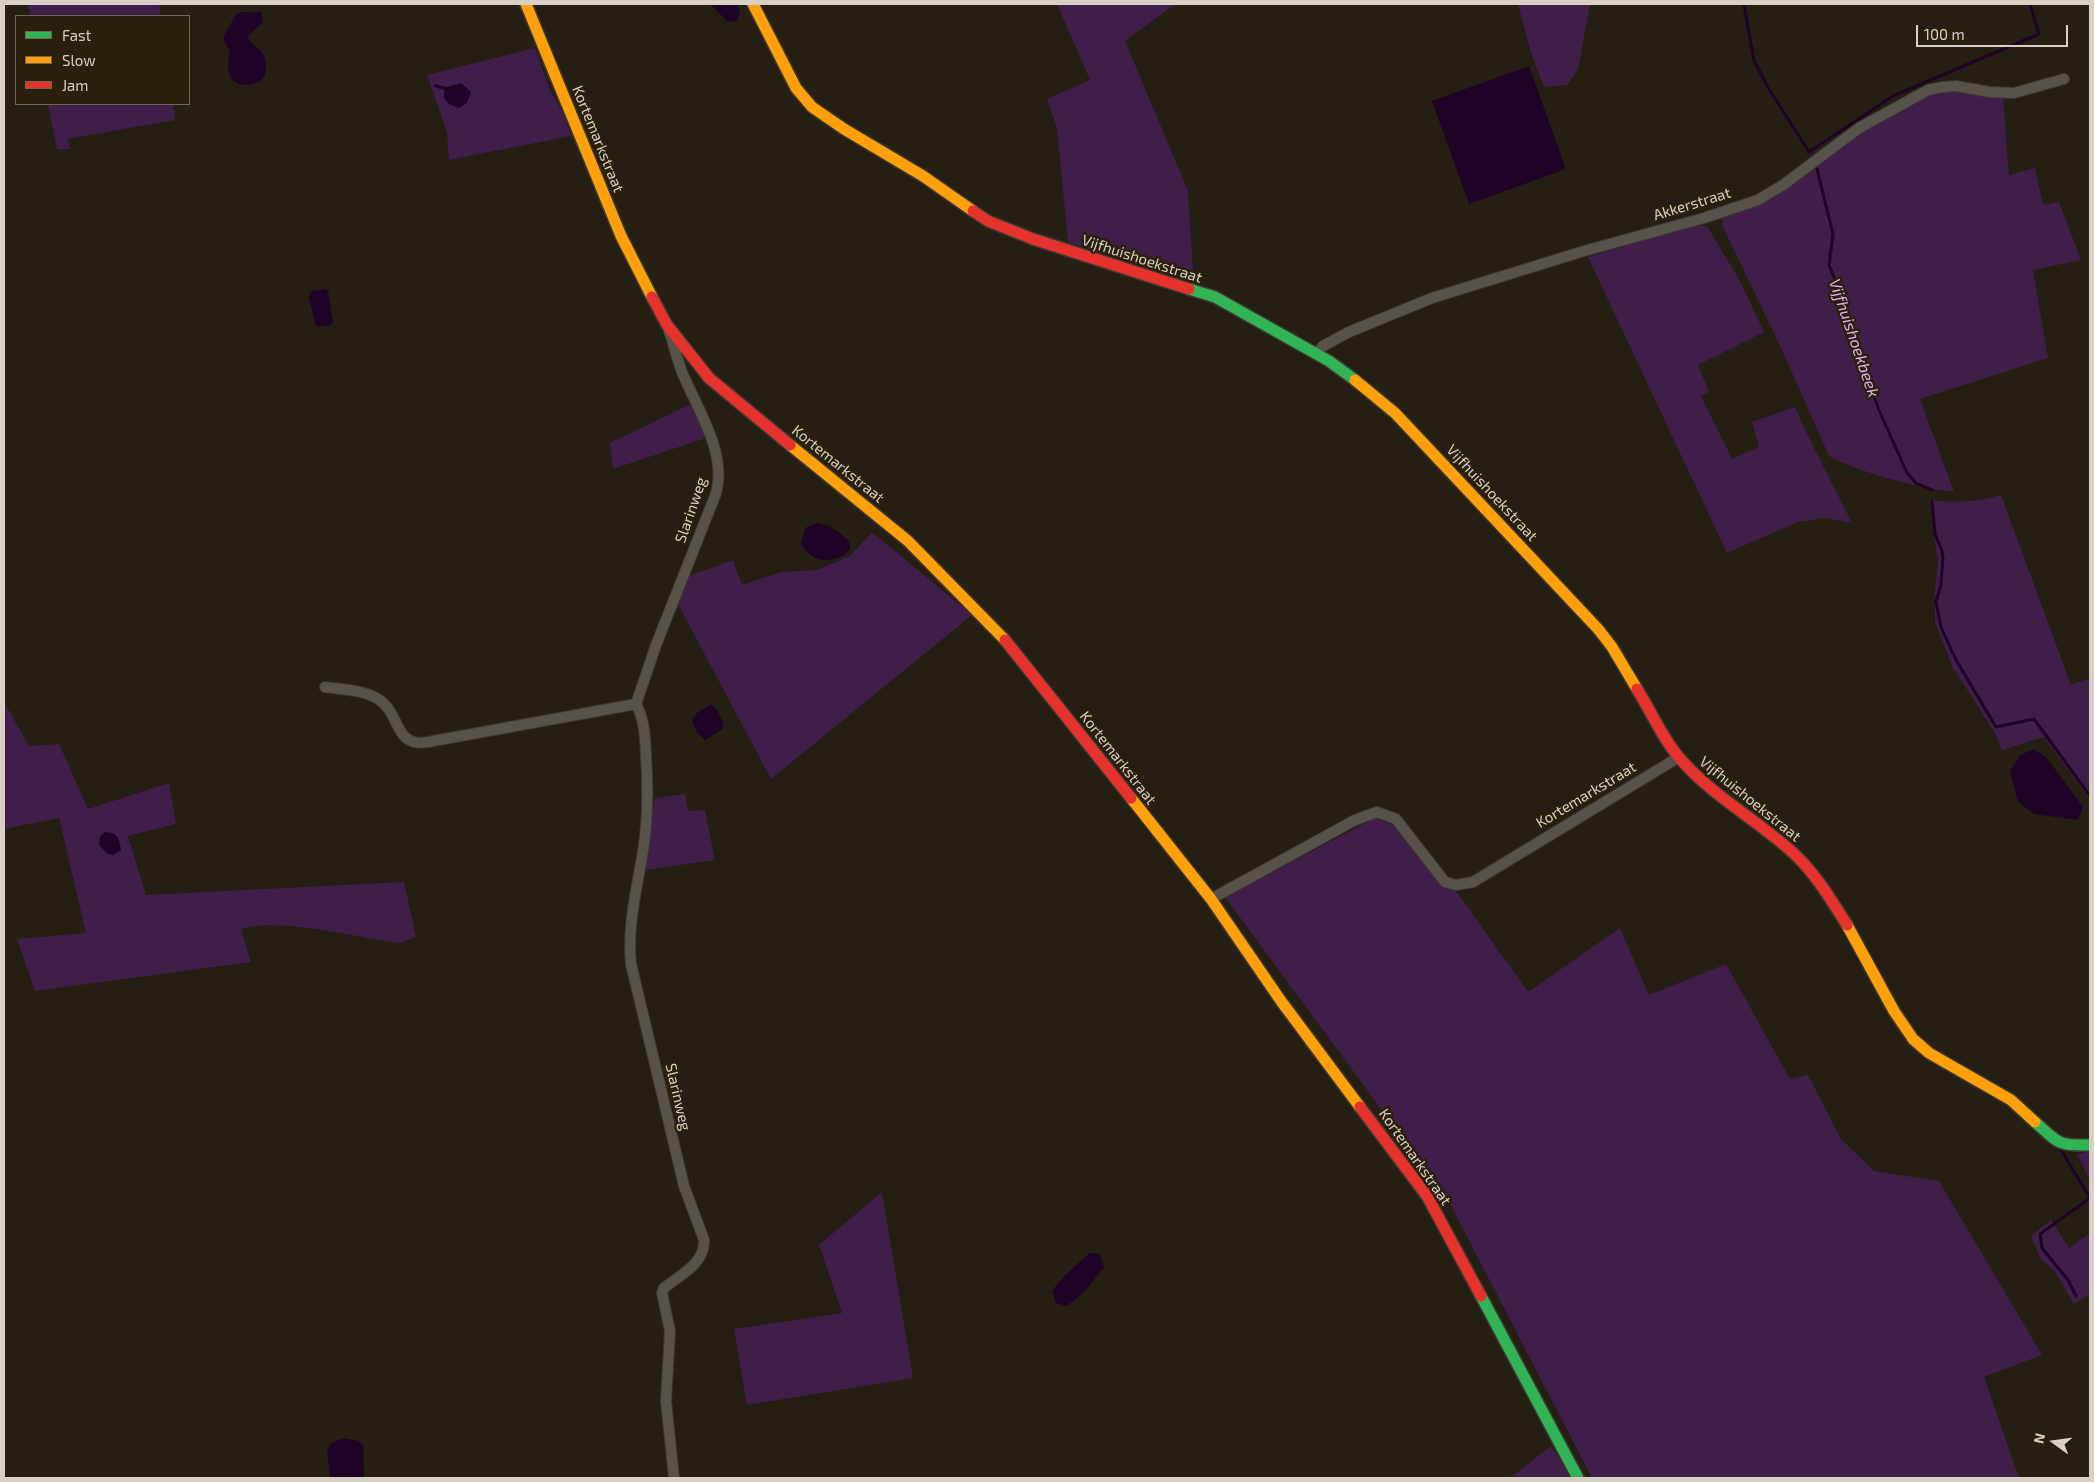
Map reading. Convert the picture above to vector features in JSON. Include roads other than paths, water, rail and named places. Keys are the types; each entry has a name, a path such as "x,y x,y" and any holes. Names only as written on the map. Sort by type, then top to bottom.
{"street":[{"name":"Kortemarkstraat","path":"526,4 621,236 667,325 710,378 908,541 1008,643 1211,899 1281,1001 1428,1196 1578,1478"},
{"name":"Vijfhuishoekstraat","path":"753,4 796,88 812,107 844,129 923,176 988,221 998,227 1033,239 1214,297 1316,354 1353,378 1395,413 1599,630 1612,647 1679,757 1705,783 1790,850 1824,887 1844,919 1898,1018 1918,1044 1929,1053 2010,1100 2058,1142 2066,1146 2090,1145"},
{"name":"Akkerstraat","path":"1316,354 1323,346 1348,332 1432,298 1540,264 1704,218 1758,200 1783,186 1859,128 1928,90 1956,86 1990,92 2014,93 2064,79"},
{"name":"Slarinweg","path":"667,325 682,370 714,445 719,477 715,496 656,645 636,704 641,714 644,728 647,771 643,849 632,907 629,940 631,964 684,1186 704,1240 704,1248 699,1261 664,1288 662,1293 670,1331 666,1401 674,1478"},
{"path":"325,687 348,690 376,698 389,707 404,738 413,744 636,704"},
{"name":"Kortemarkstraat","path":"1211,899 1355,820 1378,812 1396,819 1433,870 1445,882 1456,885 1473,882 1679,757"}],"waterway":[{"name":"Vijfhuishoekbeek","path":"1744,4 1754,61 1769,89 1809,152"},
{"path":"1809,152 1893,96 2039,34 2030,4"},
{"name":"Vijfhuishoekbeek","path":"1817,169 1833,234 1829,265 1841,294 1849,330 1879,410 1907,473 1916,483 1932,490"},
{"name":"Vijfhuishoekbeek","path":"1932,501 1935,534 1943,558 1941,584 1936,602 1941,627 1956,660 1996,727 2034,719 2090,796"},
{"name":"Vijfhuishoekbeek","path":"2061,1150 2090,1198 2040,1234 2042,1248 2068,1280 2076,1296"}]}
